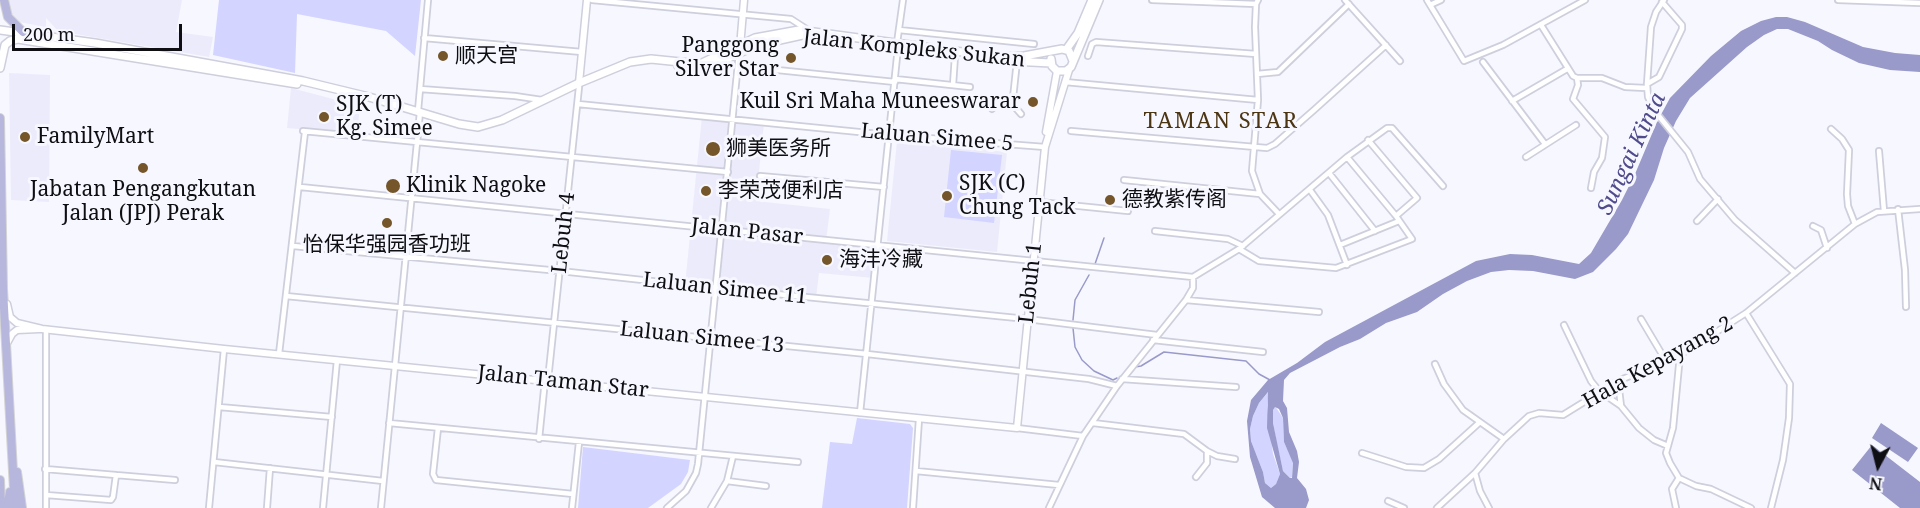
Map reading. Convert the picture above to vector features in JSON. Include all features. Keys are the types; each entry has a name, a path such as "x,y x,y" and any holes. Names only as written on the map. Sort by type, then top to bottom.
{"main road":[{"path":"4,0 8,17 23,32"},
{"path":"1073,61 1071,54 1066,50 1078,33 1093,0"},
{"path":"1057,70 1062,72 1069,70 1093,0"},
{"name":"Jalan Kompleks Sukan","path":"0,30 95,43 303,81 464,128 478,130 490,129 513,119 579,85"},
{"name":"Jalan Kompleks Sukan","path":"0,68 5,45 18,39 302,85 478,127 496,123 542,100 632,64 647,62 700,69 714,66 756,38 791,31 808,30 955,56 1051,63 1057,70"},
{"name":"Jalan Kompleks Sukan","path":"739,49 799,35 816,35 999,57 1066,50"},
{"path":"95,43 100,49 127,57"},
{"name":"Jalan Kompleks Sukan","path":"1051,63 1054,52"},
{"path":"164,55 174,60 197,64 199,69"},
{"path":"0,118 4,504"},
{"path":"3,289 15,508"},
{"path":"10,444 15,456 22,508"},
{"path":"0,480 4,504"}],"street":[{"path":"381,508 428,0"},
{"name":"Lebuh 4","path":"539,438 560,271 587,0"},
{"path":"592,0 791,19 808,30"},
{"path":"667,508 686,491 696,473 706,396 744,0"},
{"path":"860,412 903,0"},
{"path":"1152,0 1257,2 1258,100 1252,171 1260,194 1279,214"},
{"path":"1441,0 1429,3 1464,61 1503,45 1585,0"},
{"path":"1838,0 1917,2"},
{"path":"1577,78 1602,78 1625,87 1646,86 1659,77 1682,28 1663,1 1651,27 1646,86 1654,110 1682,143 1700,179 1735,220 1795,273"},
{"path":"1257,74 1278,72 1347,2 1400,61"},
{"path":"1541,25 1567,69 1577,78 1578,85 1574,99 1605,137 1602,158 1594,172 1591,188"},
{"path":"899,30 1034,44"},
{"path":"424,38 582,52"},
{"path":"1088,56 1092,44 1096,42 1256,54"},
{"path":"1071,131 1267,148 1275,144 1386,45"},
{"path":"952,85 955,56"},
{"path":"1014,106 1017,61"},
{"path":"1483,62 1545,144"},
{"path":"738,66 970,87"},
{"path":"1512,101 1567,69"},
{"path":"1045,147 1047,120 1057,70"},
{"name":"Lebuh 1","path":"1017,428 1045,147 1069,70"},
{"path":"1065,82 1258,100"},
{"path":"420,88 542,100"},
{"name":"Laluan Simee 5","path":"578,104 890,135 1045,147"},
{"path":"992,110 997,104 1014,106 1021,114"},
{"path":"1526,157 1576,125"},
{"path":"1049,508 1083,436 1122,379 1186,300 1193,288 1193,277 1241,248 1347,157 1387,128 1392,128 1443,186"},
{"path":"1831,129 1842,139 1849,150 1847,194 1848,206 1855,224"},
{"path":"279,354 300,187 304,131 728,172"},
{"path":"1340,245 1375,231 1398,218 1417,198 1368,140"},
{"path":"1880,151 1884,211"},
{"path":"1155,231 1228,239 1258,261 1329,268 1347,265 1412,239 1398,218 1347,157"},
{"path":"1329,173 1375,231"},
{"path":"760,176 884,187"},
{"path":"1124,180 1260,194"},
{"name":"Jalan Pasar","path":"300,187 410,200 566,213 1193,277"},
{"path":"1310,190 1328,215 1347,265"},
{"path":"1697,221 1718,199"},
{"path":"1039,202 1128,211"},
{"path":"1898,209 1905,270 1906,306"},
{"name":"Hala Kepayang 2","path":"1437,508 1475,473 1504,439 1529,416 1539,413 1563,415 1618,381 1680,355 1746,313 1855,224 1877,212 1920,209"},
{"path":"1813,226 1821,230 1827,248"},
{"name":"Laluan Simee 11","path":"293,246 560,271 1158,334"},
{"name":"Jalan Taman Star","path":"3,289 8,313 13,320 44,329 1083,436"},
{"name":"Laluan Simee 13","path":"286,296 867,354 1022,371 1117,386"},
{"path":"1186,300 1319,312"},
{"path":"1746,313 1790,384 1789,418 1783,460 1770,508"},
{"path":"1641,318 1666,361"},
{"path":"1564,325 1599,391 1621,406 1639,428 1654,440 1668,446"},
{"path":"44,329 46,508"},
{"name":"Jalan Taman Star","path":"7,343 17,330 44,329"},
{"path":"1153,340 1263,352"},
{"path":"209,508 224,349"},
{"path":"1680,355 1673,428 1666,453 1679,478 1751,508"},
{"path":"323,508 338,360"},
{"path":"1435,364 1444,384 1463,410 1504,439"},
{"path":"1122,379 1236,387"},
{"path":"1618,381 1621,406"},
{"path":"219,407 332,417"},
{"path":"913,508 919,419"},
{"path":"1362,453 1406,467 1424,468 1439,459 1480,422"},
{"path":"389,423 798,462"},
{"path":"1093,423 1182,432 1207,451 1217,456 1235,459"},
{"path":"438,428 433,474 436,480 573,495"},
{"path":"572,508 579,442"},
{"path":"1196,477 1207,463 1207,451"},
{"path":"711,508 728,481 733,456"},
{"path":"214,462 383,481"},
{"path":"267,508 270,468"},
{"path":"45,469 175,480"},
{"path":"916,471 1059,485"},
{"path":"1475,473 1480,491 1489,508"},
{"path":"46,495 111,500 116,475"},
{"path":"1676,508 1672,489 1679,478"},
{"path":"728,481 766,486"},
{"path":"1388,501 1404,508"}],"shaded area":[{"path":"8,0 182,0 176,32 213,37 209,57 58,31 46,18 46,27 19,22 8,9"},
{"path":"219,0 421,0 415,56 386,31 297,14 295,73 213,55"},
{"name":"Sungai Kinta","path":"1787,17 1805,22 1863,47 1920,55 1920,72 1890,70 1859,63 1818,41 1788,29 1777,29 1764,35 1747,47 1690,98 1676,121 1664,148 1654,180 1628,234 1593,272 1575,279 1533,271 1491,272 1467,281 1417,312 1386,323 1360,339 1290,373 1284,380 1283,401 1287,408 1289,432 1299,462 1297,478 1306,489 1309,500 1306,508 1275,508 1262,497 1250,457 1247,421 1251,400 1268,380 1297,363 1325,342 1476,261 1510,254 1532,255 1579,264 1591,253 1622,200 1670,98 1711,56 1741,31 1761,21","holes":["1268,392 1267,428 1280,474 1276,484 1271,488 1265,483 1251,441 1250,429 1259,403","1275,407 1279,409 1283,418 1284,442 1293,463 1292,478 1283,471 1273,423"]},
{"path":"9,73 50,75 49,202 11,200"},
{"name":"SJK (T) Kg. Simee","path":"291,88 360,106 357,134 287,128"},
{"path":"702,116 764,123 756,201 830,209 826,241 878,247 874,278 819,273 816,298 685,285"},
{"name":"SJK (C) Chung Tack","path":"897,141 1007,152 997,252 887,241"},
{"path":"951,150 1002,155 994,223 944,217"},
{"path":"1269,391 1267,406 1273,454 1280,474 1276,484 1271,488 1265,483 1251,441 1250,429 1259,403"},
{"path":"1275,406 1283,418 1284,442 1293,462 1290,478 1283,471 1277,444 1273,423"},
{"path":"857,418 910,424 913,428 907,508 822,508 830,442 852,444"},
{"path":"1881,423 1918,448 1908,462 1872,438"},
{"path":"1872,445 1920,482 1920,508 1900,508 1852,470"},
{"path":"583,447 690,460 688,472 681,484 648,508 578,508"}],"waterway":[{"path":"1095,264 1104,238"},
{"path":"1073,320 1075,300 1089,275"},
{"path":"1073,328 1075,347 1082,360 1094,371 1113,380 1117,378"},
{"path":"1135,367 1141,366 1164,352 1246,361 1259,374 1270,380"}],"place":[{"name":"顺天宫","path":"443,56"},
{"name":"Panggong Silver Star","path":"791,58"},
{"name":"Kuil Sri Maha Muneeswarar","path":"1033,102"},
{"name":"SJK (T) Kg. Simee","path":"324,117"},
{"name":"FamilyMart","path":"25,137"},
{"name":"狮美医务所","path":"713,149"},
{"name":"Jabatan Pengangkutan Jalan (JPJ) Perak","path":"143,168"},
{"name":"Klinik Nagoke","path":"393,186"},
{"name":"李荣茂便利店","path":"706,191"},
{"name":"SJK (C) Chung Tack","path":"947,196"},
{"name":"德教紫传阁","path":"1110,200"},
{"name":"怡保华强园香功班","path":"387,223"},
{"name":"海沣冷藏","path":"827,260"}],"district":[{"name":"TAMAN STAR","path":"1221,122"}]}
